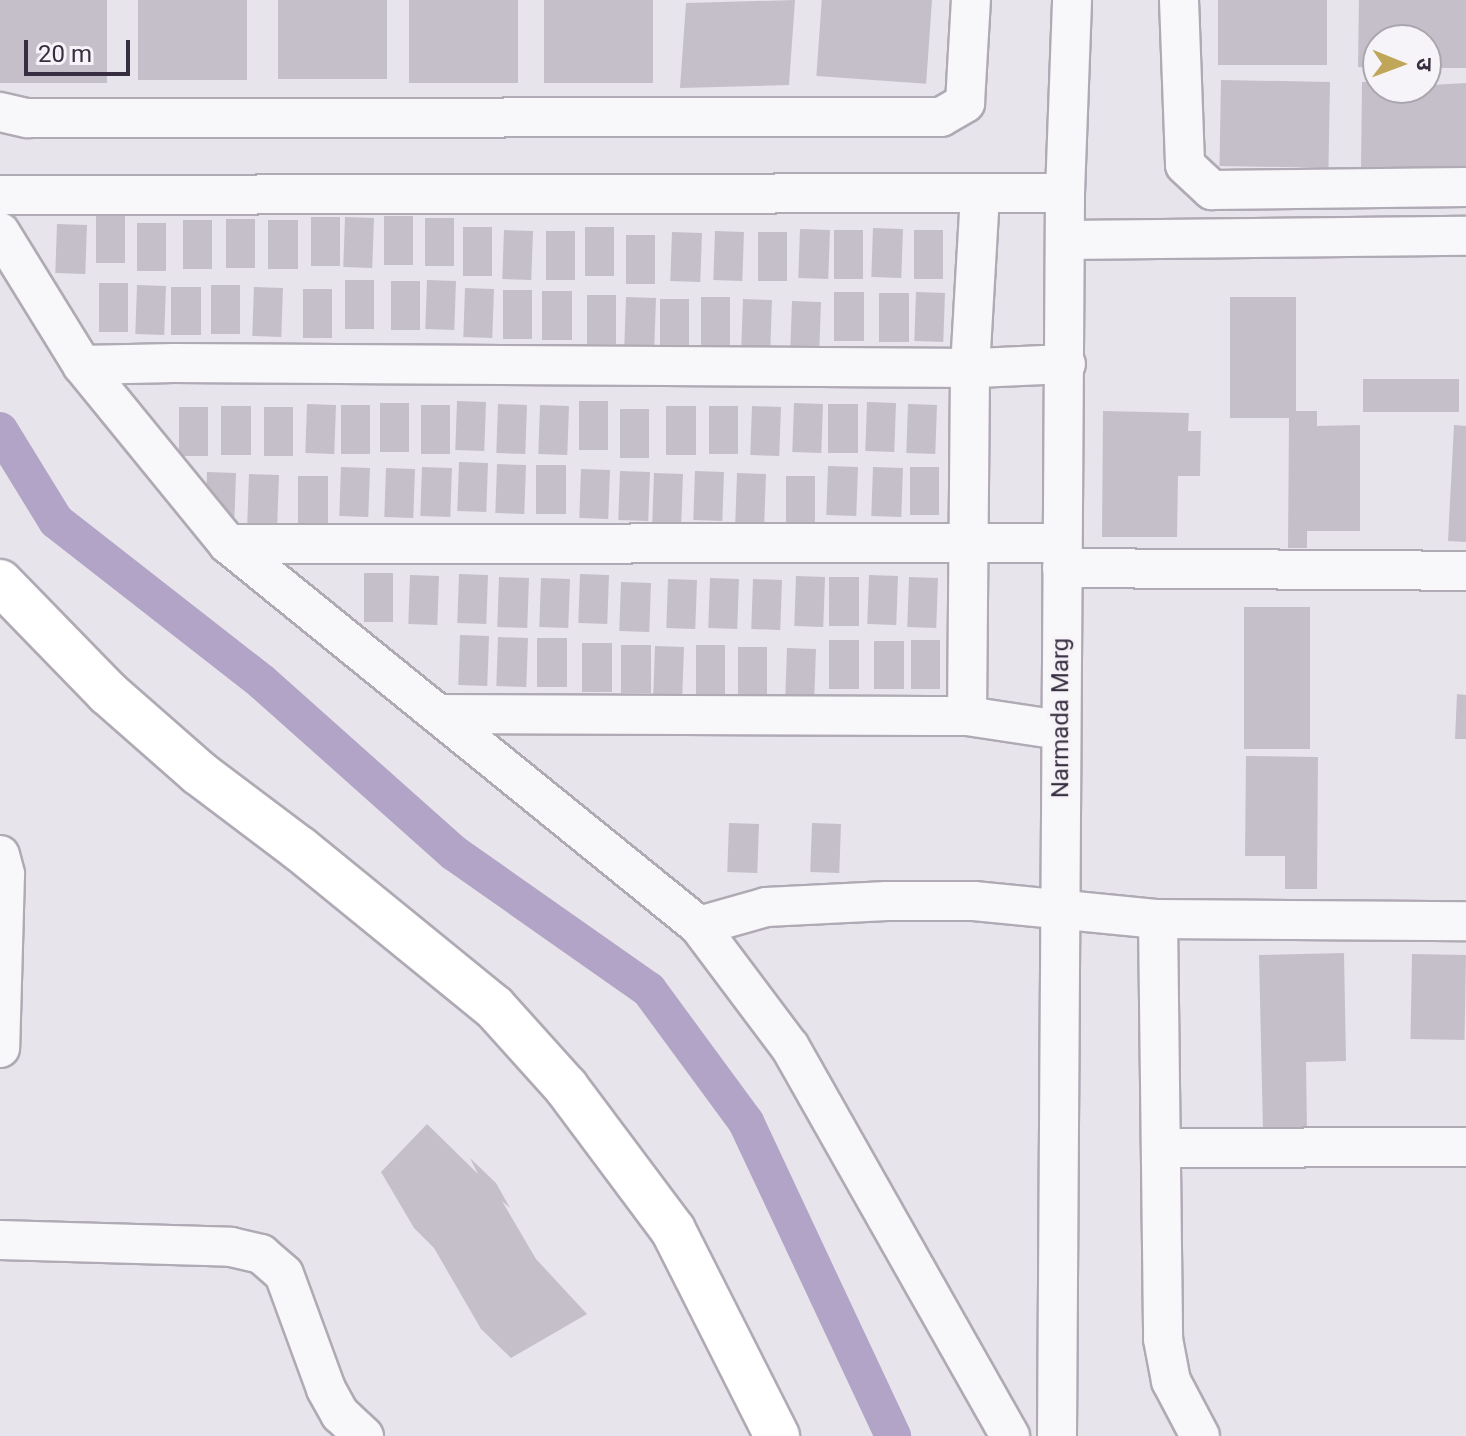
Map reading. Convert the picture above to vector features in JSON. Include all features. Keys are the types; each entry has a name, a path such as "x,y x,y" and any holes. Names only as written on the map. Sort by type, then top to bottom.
{"street":[{"path":"0,112 27,118 941,117 965,103 971,0"},
{"name":"Narmada Marg","path":"1057,1436 1065,193 1072,0"},
{"path":"1179,0 1185,165 1212,190 1466,187"},
{"path":"967,716 970,368 980,193"},
{"path":"0,195 1065,193"},
{"path":"0,232 82,365 228,544 699,926 790,1047 1010,1436"},
{"path":"1065,240 1466,236"},
{"path":"82,365 970,368 1066,364"},
{"path":"228,544 968,542 1062,555 1466,571"},
{"path":"0,582 108,693 199,773 300,849 504,1018 566,1087 673,1230 777,1436"},
{"path":"438,714 967,716 1060,730"},
{"path":"0,855 5,874 0,1048"},
{"path":"699,926 766,907 887,901 974,901 1158,919 1466,921"},
{"path":"1158,919 1163,1339 1171,1381 1200,1436"},
{"path":"1162,1148 1466,1147"},
{"path":"0,1240 231,1247 261,1254 284,1274 326,1389 340,1414 364,1436"}],"building":[{"path":"0,0 107,0 107,83 0,83"},
{"path":"138,0 247,0 247,80 138,80"},
{"path":"278,0 387,0 387,79 278,79"},
{"path":"409,0 518,0 518,83 409,83"},
{"path":"544,0 653,0 653,83 544,83"},
{"path":"795,0 789,85 680,88 686,3"},
{"path":"822,0 932,0 926,84 816,76"},
{"path":"1218,0 1327,0 1327,65 1218,65"},
{"path":"1359,0 1466,0 1466,68 1442,68 1442,24 1362,24 1362,67 1358,67"},
{"path":"1221,80 1330,82 1328,168 1219,166"},
{"path":"1362,82 1362,104 1442,104 1442,84 1466,83 1466,169 1361,168"},
{"path":"96,215 125,215 125,263 96,263"},
{"path":"384,216 413,216 413,265 384,265"},
{"path":"311,217 340,217 340,266 311,266"},
{"path":"345,217 374,218 372,268 343,267"},
{"path":"425,218 454,218 454,266 425,266"},
{"path":"226,219 255,219 255,268 226,268"},
{"path":"183,220 212,220 212,269 183,269"},
{"path":"268,220 298,220 298,269 268,269"},
{"path":"137,223 166,223 166,271 137,271"},
{"path":"57,224 87,225 85,274 55,273"},
{"path":"463,227 492,227 492,276 463,276"},
{"path":"585,227 614,227 614,276 585,276"},
{"path":"873,228 903,229 901,278 871,277"},
{"path":"800,229 830,230 828,279 798,278"},
{"path":"504,230 533,231 531,280 502,279"},
{"path":"834,230 863,230 863,279 834,279"},
{"path":"914,230 943,230 943,279 914,279"},
{"path":"546,231 575,231 575,280 546,280"},
{"path":"715,231 744,232 742,281 713,280"},
{"path":"672,232 702,233 700,282 670,281"},
{"path":"758,232 787,232 787,281 758,281"},
{"path":"626,235 655,235 655,284 626,284"},
{"path":"345,280 374,280 374,329 345,329"},
{"path":"427,280 456,281 454,330 425,329"},
{"path":"391,281 420,281 420,330 391,330"},
{"path":"99,283 128,283 128,332 99,332"},
{"path":"137,285 166,286 164,335 135,334"},
{"path":"211,285 240,285 240,334 211,334"},
{"path":"171,287 201,287 201,335 171,335"},
{"path":"254,287 283,288 281,337 252,336"},
{"path":"465,288 494,289 492,338 463,337"},
{"path":"303,289 332,289 332,338 303,338"},
{"path":"503,290 532,290 532,339 503,339"},
{"path":"542,291 572,291 572,340 542,340"},
{"path":"834,292 864,292 864,341 834,341"},
{"path":"916,292 945,293 943,342 914,341"},
{"path":"879,293 909,293 909,342 879,342"},
{"path":"587,295 616,295 616,344 587,344"},
{"path":"626,297 656,298 654,347 624,346"},
{"path":"701,297 730,297 730,346 701,346"},
{"path":"1230,297 1296,297 1296,411 1317,411 1317,426 1360,425 1360,531 1307,531 1307,548 1288,548 1289,418 1230,418"},
{"path":"660,299 689,299 689,348 660,348"},
{"path":"743,299 772,300 770,349 741,348"},
{"path":"792,301 821,302 819,351 790,350"},
{"path":"1363,379 1459,379 1459,412 1363,412"},
{"path":"457,401 486,402 484,451 455,450"},
{"path":"579,401 608,401 608,450 579,450"},
{"path":"867,402 896,403 894,452 865,451"},
{"path":"380,403 409,403 409,452 380,452"},
{"path":"794,403 823,404 821,453 792,452"},
{"path":"307,404 336,405 334,454 305,453"},
{"path":"498,404 527,405 525,454 496,453"},
{"path":"828,404 858,404 858,453 828,453"},
{"path":"908,404 937,405 935,454 906,453"},
{"path":"341,405 370,405 370,454 341,454"},
{"path":"421,405 450,405 450,454 421,454"},
{"path":"540,405 569,406 567,455 538,454"},
{"path":"221,406 251,406 251,455 221,455"},
{"path":"666,406 696,406 696,455 666,455"},
{"path":"709,406 738,406 738,454 709,454"},
{"path":"752,406 781,407 779,456 750,455"},
{"path":"179,407 208,407 208,456 179,456"},
{"path":"264,407 293,407 293,456 264,456"},
{"path":"620,409 649,409 649,458 620,458"},
{"path":"1103,411 1189,413 1188,431 1201,431 1200,476 1178,476 1177,537 1102,537"},
{"path":"1454,425 1466,426 1466,542 1448,541"},
{"path":"459,462 488,463 486,512 457,511"},
{"path":"497,464 526,465 524,514 495,513"},
{"path":"536,465 566,465 566,514 536,514"},
{"path":"828,466 858,467 856,516 826,515"},
{"path":"341,467 370,468 368,517 339,516"},
{"path":"422,467 452,468 450,517 420,516"},
{"path":"873,467 903,468 901,517 871,516"},
{"path":"910,467 939,467 939,515 910,515"},
{"path":"386,468 415,469 413,518 384,517"},
{"path":"581,469 610,470 608,519 579,518"},
{"path":"620,471 650,472 648,521 618,520"},
{"path":"695,471 724,472 722,521 693,520"},
{"path":"207,472 236,473 234,522 205,521"},
{"path":"654,473 683,474 681,523 652,522"},
{"path":"737,473 766,474 764,523 735,522"},
{"path":"249,474 279,475 277,524 247,523"},
{"path":"298,476 328,476 328,525 298,525"},
{"path":"786,476 815,476 815,524 786,524"},
{"path":"364,573 393,573 393,622 364,622"},
{"path":"459,574 488,575 486,624 457,623"},
{"path":"580,574 609,575 607,624 578,623"},
{"path":"410,575 439,576 437,625 408,624"},
{"path":"869,575 898,576 896,625 867,624"},
{"path":"796,576 825,577 823,627 794,626"},
{"path":"499,577 529,578 527,628 497,627"},
{"path":"829,577 859,577 859,626 829,626"},
{"path":"909,577 938,578 936,628 907,627"},
{"path":"541,578 570,579 568,628 539,627"},
{"path":"710,578 739,579 737,629 708,628"},
{"path":"668,579 697,580 695,629 666,628"},
{"path":"753,579 782,580 780,630 751,629"},
{"path":"621,582 651,583 649,632 619,631"},
{"path":"1244,607 1310,607 1310,749 1244,749"},
{"path":"460,635 489,636 487,686 458,685"},
{"path":"498,637 528,638 526,687 496,686"},
{"path":"537,638 567,638 567,687 537,687"},
{"path":"829,640 859,640 859,689 829,689"},
{"path":"911,640 940,640 940,689 911,689"},
{"path":"874,641 904,641 904,689 874,689"},
{"path":"582,643 612,643 612,692 582,692"},
{"path":"621,645 651,645 651,693 621,693"},
{"path":"696,645 725,645 725,694 696,694"},
{"path":"655,646 684,647 682,696 653,695"},
{"path":"738,647 767,647 767,695 738,695"},
{"path":"787,648 816,649 814,699 785,698"},
{"path":"1457,694 1466,695 1466,739 1455,739"},
{"path":"1246,756 1318,757 1317,889 1285,889 1285,856 1245,856"},
{"path":"729,823 759,824 757,873 727,872"},
{"path":"812,823 841,824 839,873 810,872"},
{"path":"1344,953 1346,1061 1306,1062 1307,1131 1263,1132 1259,955"},
{"path":"1412,954 1466,955 1465,1040 1411,1039"},
{"path":"427,1124 478,1174 470,1158 496,1183 510,1208 502,1201 536,1259 587,1314 511,1358 481,1329 434,1248 414,1228 381,1172"}],"waterway":[{"path":"0,430 56,521 262,682 454,853 649,990 746,1122 893,1436"}]}
